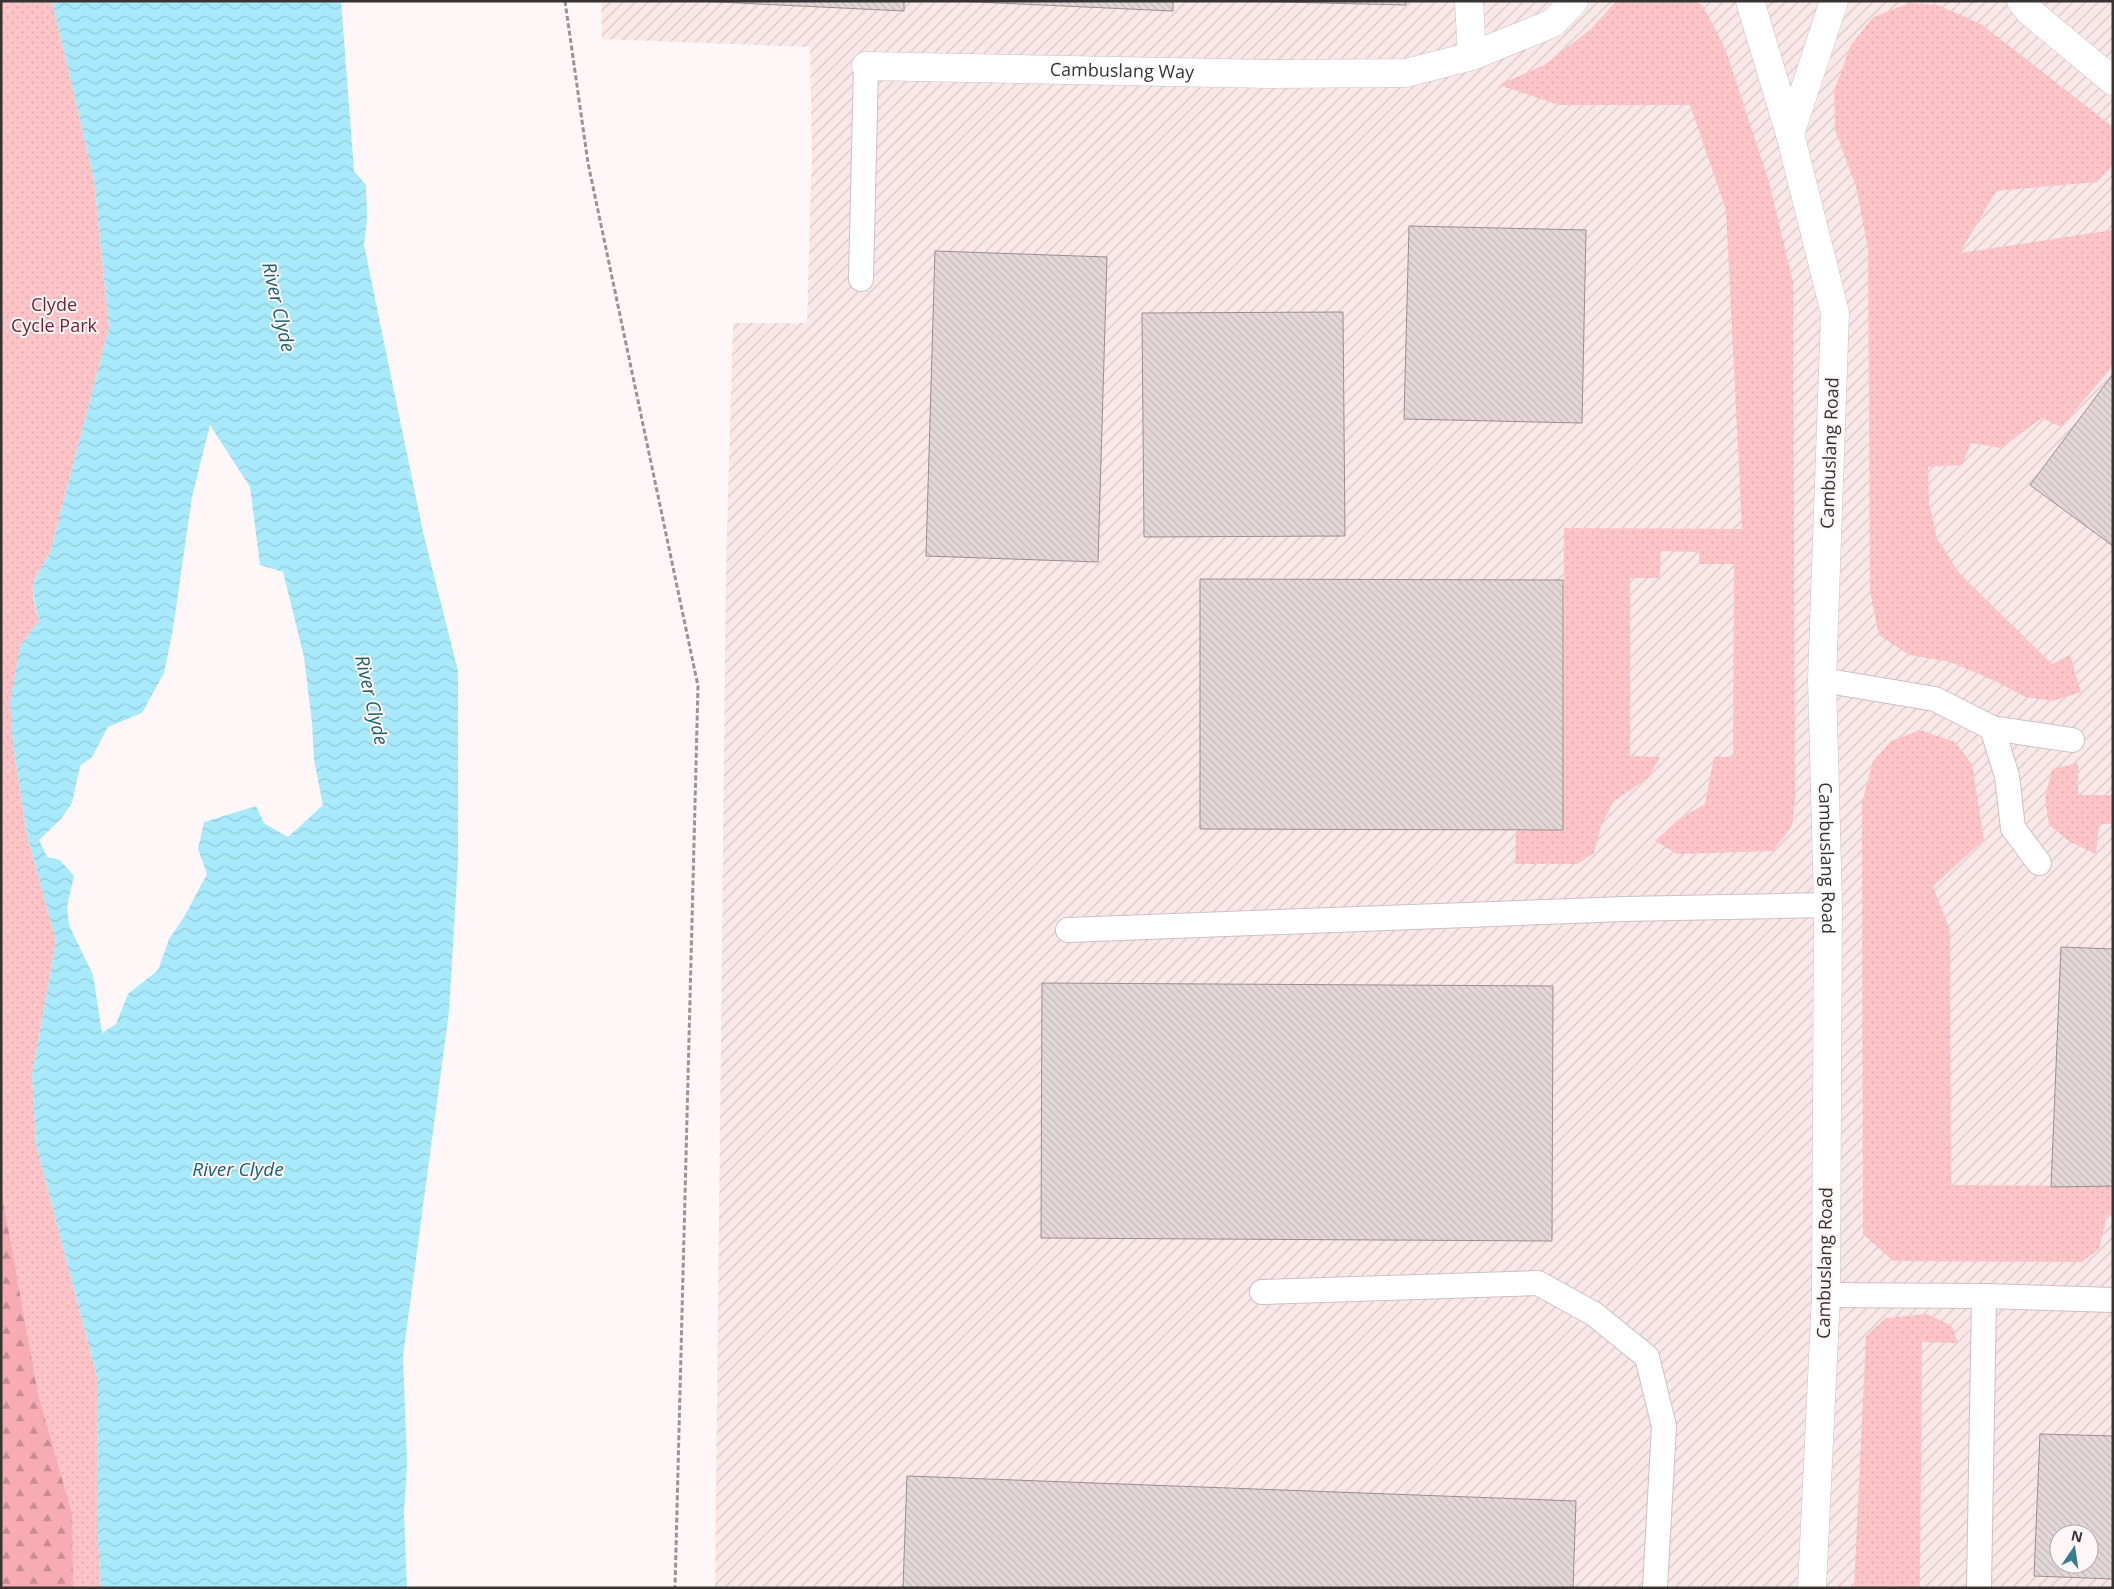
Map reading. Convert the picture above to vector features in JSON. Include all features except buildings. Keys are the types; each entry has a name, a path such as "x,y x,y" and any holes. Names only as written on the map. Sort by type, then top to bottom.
{"street":[{"path":"1469,1 1472,56"},
{"name":"Cambuslang Way","path":"866,66 1270,74 1406,73 1472,56 1553,23 1574,1"},
{"name":"Cambuslang Road","path":"1750,1 1790,134 1836,313 1822,680 1828,905 1826,1295 1812,1588"},
{"path":"1790,134 1834,1"},
{"path":"2000,1 2025,6 2113,81"}],"lane":[{"name":"Cambuslang Way","path":"861,279 866,66"},
{"path":"1822,680 1935,699 1992,728 2072,740"},
{"path":"1992,728 2007,776 2012,828 2040,863"},
{"path":"1068,930 1624,909 1828,905"},
{"path":"1262,1292 1538,1283 1594,1314 1646,1357 1664,1426 1655,1588"},
{"path":"1826,1295 1984,1296 2113,1300"},
{"path":"1979,1588 1984,1296"}],"path":[{"path":"564,1 588,163 698,686 675,1588"}],"shaded area":[{"path":"601,1 2113,1 2113,1588 715,1588 726,568 733,323 807,323 812,152 810,47 602,39"}],"green space":[{"name":"Clyde Cycle Park","path":"1,1 52,1 94,180 109,327 50,553 38,571 33,585 39,621 20,646 13,744 27,835 56,941 32,1075 36,1145 97,1377 98,1541 101,1588 1,1588"},
{"path":"1616,1 1696,1 1703,6 1725,48 1769,182 1793,282 1795,800 1792,826 1773,851 1677,854 1655,841 1679,819 1705,804 1714,757 1733,757 1734,564 1699,564 1699,552 1661,551 1660,578 1630,578 1630,756 1660,757 1648,778 1613,802 1601,826 1594,853 1577,864 1515,864 1516,831 1563,829 1564,528 1742,529 1726,210 1690,105 1559,105 1499,85 1544,65 1591,29"},
{"path":"1909,3 1938,5 1981,24 2113,127 2112,166 2097,182 1996,191 1960,253 2113,230 2113,366 2061,427 2042,418 2001,448 1971,443 1962,465 1928,467 1929,503 1937,538 1959,573 2052,664 2070,655 2081,692 2053,701 2025,697 1995,681 1950,662 1909,655 1879,635 1870,592 1868,248 1856,187 1835,130 1834,91 1851,45 1873,17"},
{"path":"1920,730 1955,742 1972,764 1984,840 1933,886 1950,931 1951,1185 2113,1186 2113,1215 2107,1215 2099,1249 2082,1262 1893,1261 1863,1234 1862,803 1873,761 1891,741"},
{"path":"2078,763 2078,795 2113,795 2113,824 2099,824 2096,854 2070,842 2049,825 2045,798 2052,769"},
{"path":"1,1189 38,1394 72,1514 73,1588 1,1588"},
{"path":"1927,1314 1952,1326 1958,1343 1922,1342 1920,1588 1854,1588 1866,1336 1886,1318"}],"water":[{"name":"River Clyde","path":"52,1 341,1 354,171 366,185 367,219 364,245 423,532 458,671 458,860 449,1012 403,1356 407,1462 404,1514 407,1588 101,1588 98,1541 97,1377 36,1145 32,1075 56,941 27,835 13,744 10,703 20,646 39,621 33,592 35,579 50,553 109,327 94,180","holes":["210,425 250,487 260,565 283,572 304,657 312,723 314,760 323,805 288,837 264,823 256,806 204,822 198,849 207,874 184,917 169,939 158,970 128,994 116,1024 102,1033 93,975 69,925 67,907 74,876 60,860 47,857 39,840 61,819 72,803 80,766 92,757 108,727 142,713 164,673 173,629 192,497"]}]}
